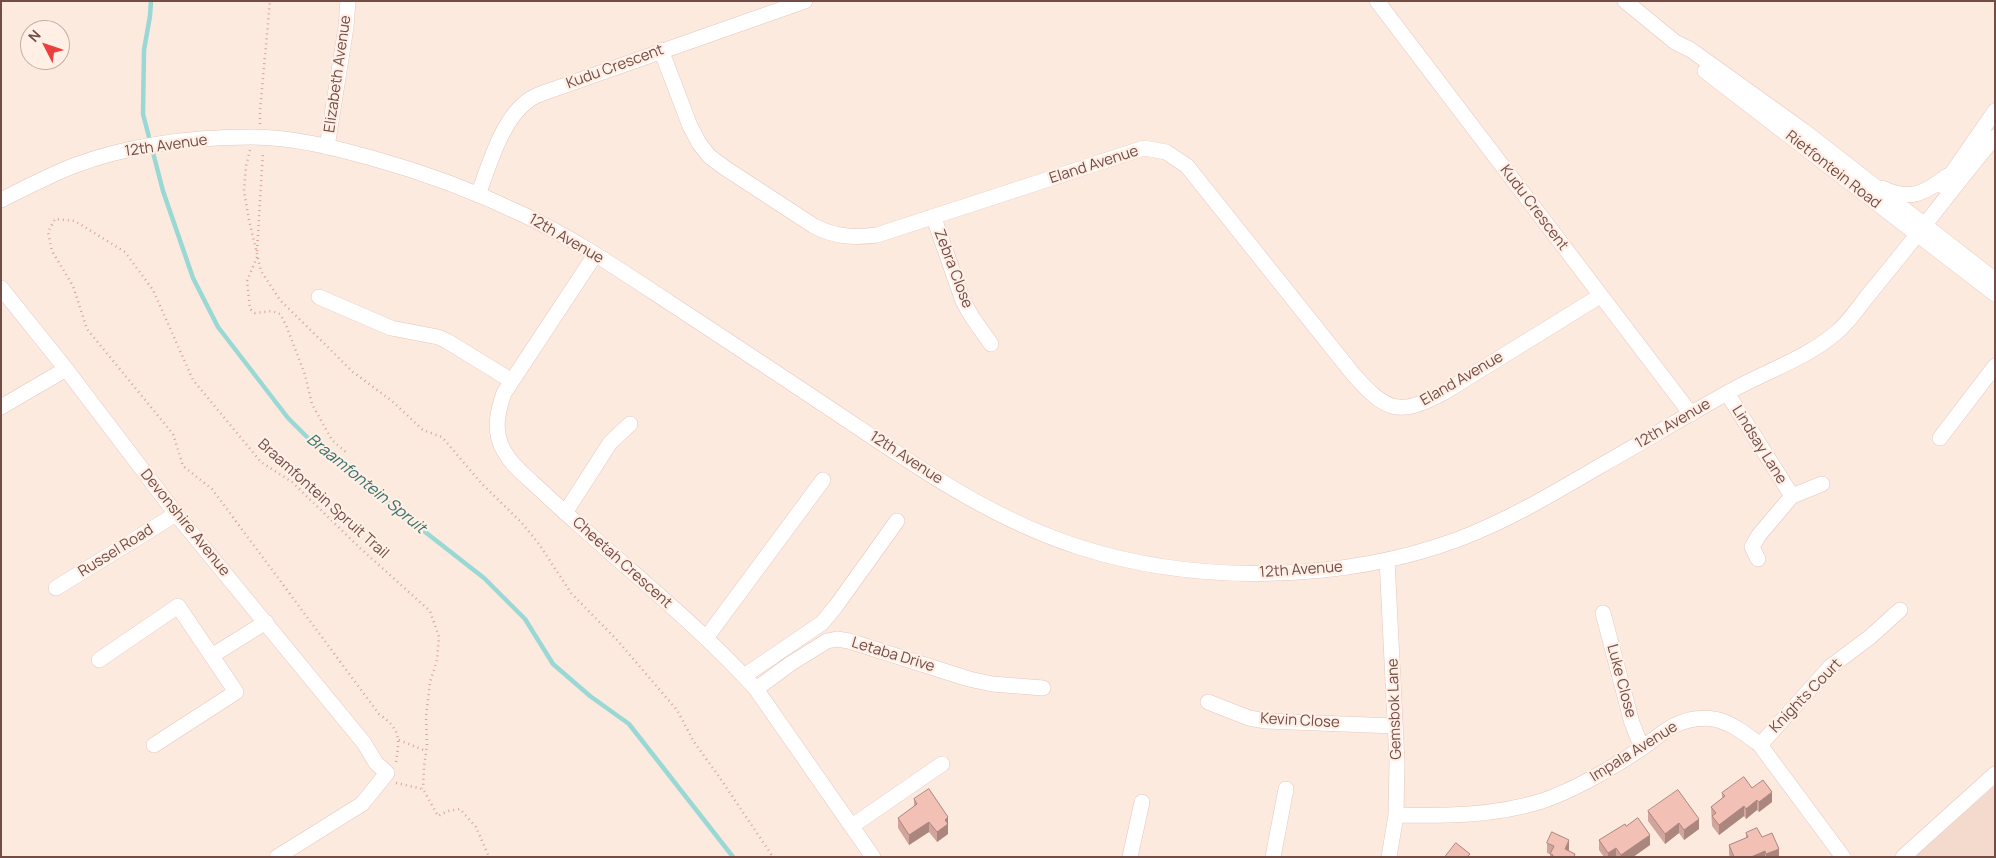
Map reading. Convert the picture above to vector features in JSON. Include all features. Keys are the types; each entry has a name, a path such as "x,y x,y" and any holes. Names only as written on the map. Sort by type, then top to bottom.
{"street":[{"name":"Elizabeth Avenue","path":"327,147 346,27 348,1"},
{"name":"Kudu Crescent","path":"478,195 496,146 507,124 517,110 529,100 661,50 805,1"},
{"name":"Kudu Crescent","path":"1376,1 1691,414"},
{"name":"Rietfontein Road","path":"1625,1 1676,42 1692,50 1804,131 1856,173 1995,294"},
{"name":"Rietfontein Road","path":"1676,42 1686,56 1917,228 1995,280"},
{"name":"Eland Avenue","path":"661,50 690,126 709,156 814,226 828,233 860,238 877,235 1144,148 1166,152 1187,166 1366,389 1380,401 1393,406 1407,408 1423,404 1600,296"},
{"name":"12th Avenue","path":"1917,228 1995,110"},
{"name":"12th Avenue","path":"1,200 36,182 76,165 136,148 189,141 251,143 281,139 327,147 403,167 478,195 526,216 595,255 908,461 974,501 1025,528 1081,548 1145,564 1221,573 1282,574 1325,570 1387,560 1457,540 1512,516 1727,393 1796,360 1826,340 1832,325 1995,137"},
{"path":"1856,173 1883,189 1898,195 1911,195 1922,193 1934,187 1954,171"},
{"name":"Zebra Close","path":"934,218 963,301 991,344"},
{"name":"Cheetah Crescent","path":"595,255 512,380 498,410 496,425 504,452 565,513 706,638 756,689 873,857"},
{"name":"Devonshire Avenue","path":"1,288 176,514 266,622 372,754 376,763 391,771"},
{"path":"318,297 391,328 447,341 512,380"},
{"path":"1940,438 1995,366"},
{"path":"1,407 66,370"},
{"name":"Lindsay Lane","path":"1727,393 1792,496"},
{"path":"565,513 610,443 630,424"},
{"path":"706,638 822,480"},
{"name":"Lindsay Lane","path":"1758,558 1752,547 1759,535 1792,496 1822,484"},
{"name":"Russel Road","path":"56,588 176,514"},
{"path":"744,676 809,633 825,619 897,521"},
{"name":"Gemsbok Lane","path":"1387,560 1397,762 1396,815 1388,857"},
{"path":"99,660 178,606 213,656 236,692 154,745"},
{"name":"Knights Court","path":"1760,745 1830,667 1870,637 1900,610"},
{"name":"Luke Close","path":"1604,613 1632,723 1642,748"},
{"path":"213,656 266,622"},
{"name":"Letaba Drive","path":"756,689 821,645 837,639 849,641 969,679 992,684 1043,688"},
{"name":"Kevin Close","path":"1208,702 1249,718 1395,726"},
{"name":"Impala Avenue","path":"1396,815 1472,815 1503,810 1543,800 1578,786 1642,748 1669,728 1682,722 1714,718 1747,734 1760,745 1843,857"},
{"path":"852,826 942,764"},
{"path":"277,857 362,804 391,771"},
{"path":"1903,857 1995,774"},
{"path":"1273,857 1286,788"},
{"path":"1130,857 1142,802"}],"path":[{"path":"251,143 246,166 244,191 261,271 280,300 353,372 392,401 423,430 442,437 482,484 521,522 539,544 571,593 617,640 676,710 694,742 773,857"},
{"name":"Braamfontein Spruit Trail","path":"399,740 398,731 379,714 212,489 183,466 173,434 87,329 73,286 52,251 48,232 55,220 75,221 125,252 153,290 193,380 262,462 292,482 361,549 430,611 439,636 437,660 430,682 426,718 423,789"},
{"path":"257,256 247,281 250,309 255,313 272,311 280,314 305,375 312,404 332,440 348,454"},
{"path":"426,751 399,740 391,771 391,782 423,789 438,816 460,808 476,827 489,857"}],"shaded area":[{"path":"1995,785 1995,857 1914,857"}],"building":[{"path":"1744,777 1752,788 1763,780 1772,792 1759,802 1757,800 1746,809 1744,806 1719,825 1712,816 1716,813 1711,807 1725,796 1722,793"},
{"path":"929,789 948,817 945,820 948,824 937,832 929,822 909,835 898,818 917,804 914,799"},
{"path":"1678,790 1699,819 1684,830 1679,823 1665,834 1648,811"},
{"path":"1638,818 1650,835 1621,855 1616,848 1608,853 1599,840"},
{"path":"1757,828 1762,837 1772,833 1779,849 1766,854 1765,851 1751,857 1734,857 1729,845 1748,837 1746,833"},
{"path":"1552,832 1569,840 1565,849 1575,854 1574,857 1552,857 1553,855 1550,854 1554,846 1547,843"},
{"path":"1456,843 1470,854 1467,857 1445,857"}],"waterway":[{"name":"Braamfontein Spruit","path":"151,1 144,50 143,114 163,191 193,278 218,327 288,418 319,449 484,578 525,619 553,664 590,696 629,724 733,857"}]}
